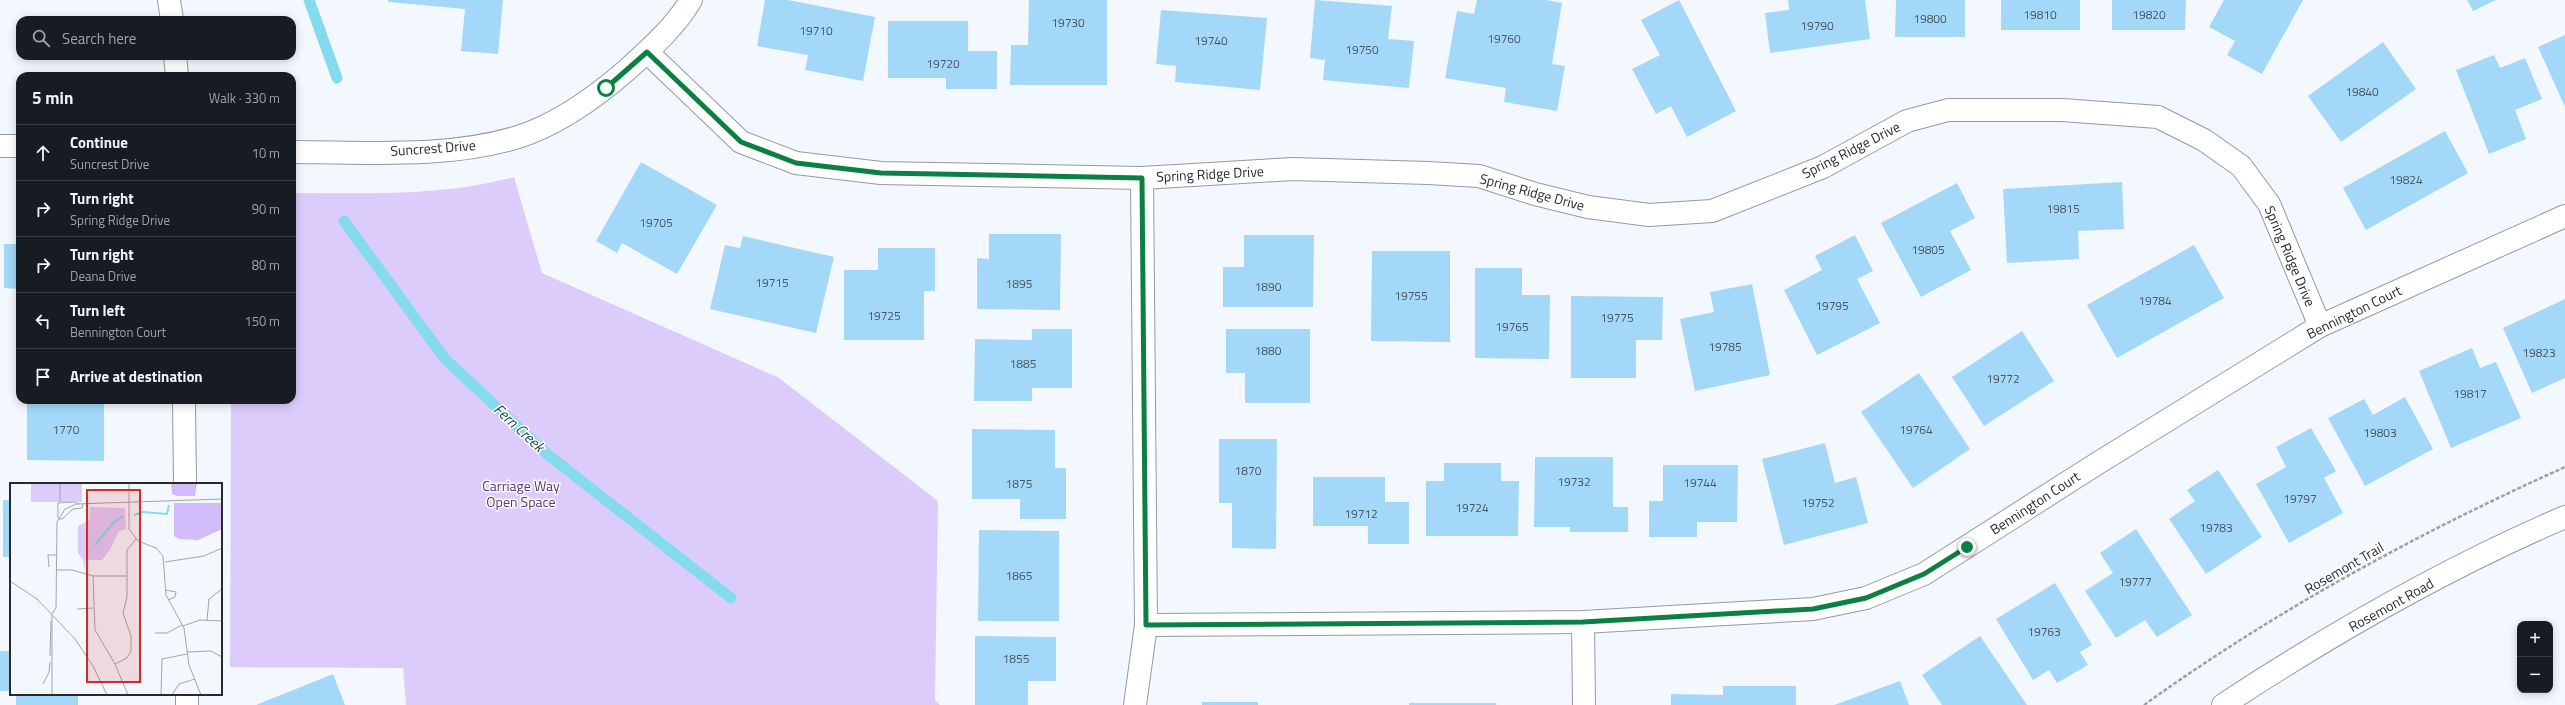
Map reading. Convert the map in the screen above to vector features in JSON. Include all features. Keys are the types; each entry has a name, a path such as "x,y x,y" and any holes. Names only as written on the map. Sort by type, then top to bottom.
{"street":[{"path":"169,0 171,16"},
{"name":"Suncrest Drive","path":"296,152 458,149 518,137 545,126 606,88 647,52 682,15 691,0"},
{"name":"Spring Ridge Drive","path":"647,52 741,142 796,163 881,173 1142,178 1292,169 1479,176 1535,194 1588,207 1649,215 1712,211 1823,167 1907,121 1948,110 2062,110 2158,117 2204,140 2242,166 2269,204 2320,326"},
{"path":"175,60 177,72"},
{"path":"0,146 16,146"},
{"path":"1134,705 1146,625 1142,178"},
{"name":"Bennington Court","path":"1146,625 1583,622 1813,609 1866,598 1924,574 2098,463 2320,326 2565,216"},
{"path":"184,404 184,483"},
{"name":"Rosemont Road","path":"2222,705 2402,598 2465,565 2565,517"},
{"path":"1583,622 1584,705"}],"path":[{"name":"Rosemont Trail","path":"2144,705 2277,618 2360,570 2450,520 2565,467"}],"green space":[{"name":"Carriage Way Open Space","path":"514,177 542,273 779,378 938,501 935,700 940,705 406,705 403,668 230,667 231,404 296,404 296,193 431,191 487,183"}],"building":[{"path":"388,0 503,0 498,54 461,51 465,9 388,2"},
{"path":"765,0 788,0 875,17 863,81 805,70 808,55 757,46"},
{"path":"1029,0 1107,0 1107,85 1010,85 1011,45 1028,45"},
{"path":"1315,0 1392,6 1388,39 1414,41 1409,88 1323,80 1325,60 1310,58"},
{"path":"1477,0 1546,0 1562,3 1552,64 1565,66 1557,111 1504,102 1506,88 1445,78 1457,11 1474,14"},
{"path":"1679,0 1736,111 1687,137 1671,106 1656,114 1632,69 1660,55 1641,20"},
{"path":"1788,0 1865,0 1870,39 1770,53 1765,13 1789,10"},
{"path":"1896,0 1965,0 1965,37 1895,37"},
{"path":"2001,0 2080,0 2080,30 2001,30"},
{"path":"2112,0 2186,0 2185,30 2112,30"},
{"path":"2224,0 2303,0 2262,74 2227,55 2235,41 2209,27"},
{"path":"2467,0 2496,0 2473,11"},
{"path":"1161,10 1267,18 1260,90 1175,82 1176,66 1156,64"},
{"path":"888,21 968,21 968,51 997,51 997,89 946,89 946,78 888,78"},
{"path":"2565,35 2565,107 2538,47"},
{"path":"2383,42 2416,89 2341,142 2308,96"},
{"path":"2494,55 2500,68 2525,58 2542,99 2515,110 2526,139 2489,154 2456,70"},
{"path":"2445,131 2468,173 2366,230 2343,188"},
{"path":"641,162 717,205 677,274 622,243 617,253 596,241"},
{"path":"2122,182 2124,229 2078,231 2079,259 2007,263 2003,189"},
{"path":"1957,183 1975,218 1950,231 1971,270 1921,297 1881,223"},
{"path":"989,234 1061,234 1060,310 977,309 977,258 989,259"},
{"path":"1244,235 1314,235 1313,307 1223,307 1223,267 1244,267"},
{"path":"1855,235 1873,271 1857,279 1880,323 1817,355 1784,290 1822,270 1815,256"},
{"path":"743,236 834,257 816,333 710,309 725,245 740,248"},
{"path":"4,244 16,244 16,289 4,288"},
{"path":"2194,245 2224,298 2117,358 2087,305"},
{"path":"878,248 935,248 935,291 924,291 924,340 844,340 844,270 878,270"},
{"path":"1372,251 1450,251 1450,342 1371,341"},
{"path":"1475,268 1522,268 1522,295 1550,295 1549,359 1475,358"},
{"path":"1752,284 1770,375 1695,391 1680,319 1714,312 1710,292"},
{"path":"1571,296 1663,297 1662,340 1636,340 1636,378 1571,378"},
{"path":"2565,299 2565,378 2532,393 2503,328"},
{"path":"1032,329 1072,329 1072,388 1032,388 1032,401 974,401 975,339 1032,340"},
{"path":"1226,329 1310,329 1310,403 1245,403 1245,373 1226,373"},
{"path":"2022,331 2054,381 1984,426 1952,377"},
{"path":"2472,348 2480,368 2496,362 2521,418 2451,448 2419,371"},
{"path":"1919,373 1970,449 1913,488 1861,412"},
{"path":"2405,397 2433,449 2365,486 2328,418 2364,399 2373,415"},
{"path":"27,404 104,404 104,461 27,460"},
{"path":"2311,428 2336,471 2324,478 2343,513 2289,543 2256,484 2286,467 2276,447"},
{"path":"972,429 1055,430 1055,468 1066,468 1066,519 1020,519 1020,499 972,499"},
{"path":"1219,439 1277,439 1276,549 1232,548 1232,503 1219,503"},
{"path":"1825,443 1835,483 1856,477 1868,523 1784,545 1762,459"},
{"path":"1535,457 1613,457 1613,507 1628,507 1628,532 1570,532 1570,527 1534,527"},
{"path":"1444,463 1501,463 1501,481 1519,481 1518,536 1426,536 1426,481 1444,481"},
{"path":"1663,465 1738,465 1737,522 1697,522 1697,537 1649,537 1649,501 1663,501"},
{"path":"2218,470 2262,537 2206,574 2169,519 2195,501 2187,490"},
{"path":"1313,477 1385,477 1385,502 1409,502 1409,544 1368,544 1368,526 1313,526"},
{"path":"3,500 10,500 10,557 3,557"},
{"path":"2136,529 2192,615 2157,637 2145,620 2116,638 2085,591 2113,573 2100,553"},
{"path":"979,530 1059,531 1059,621 978,621"},
{"path":"2055,583 2092,645 2080,652 2088,665 2057,683 2049,670 2033,680 1996,619"},
{"path":"975,636 1056,637 1056,681 1028,681 1028,705 975,705"},
{"path":"1980,636 2027,705 1942,705 1922,675"},
{"path":"0,651 10,651 10,691 0,691"},
{"path":"333,674 345,705 256,705"},
{"path":"1900,681 1909,705 1834,705"},
{"path":"1723,686 1796,686 1796,705 1671,705 1671,694 1723,695"},
{"path":"16,695 78,695 78,705 16,705"},
{"path":"1202,702 1258,702 1258,705 1202,705"},
{"path":"1409,703 1496,703 1496,705 1409,705"}],"waterway":[{"name":"Fern Creek","path":"309,0 337,78"},
{"name":"Fern Creek","path":"344,221 445,359 547,454 731,598"}],"route":[{"path":"606,88 647,52 741,142 796,163 881,173 1142,178 1146,625 1583,622 1813,609 1866,598 1924,574 1967,547"}]}
